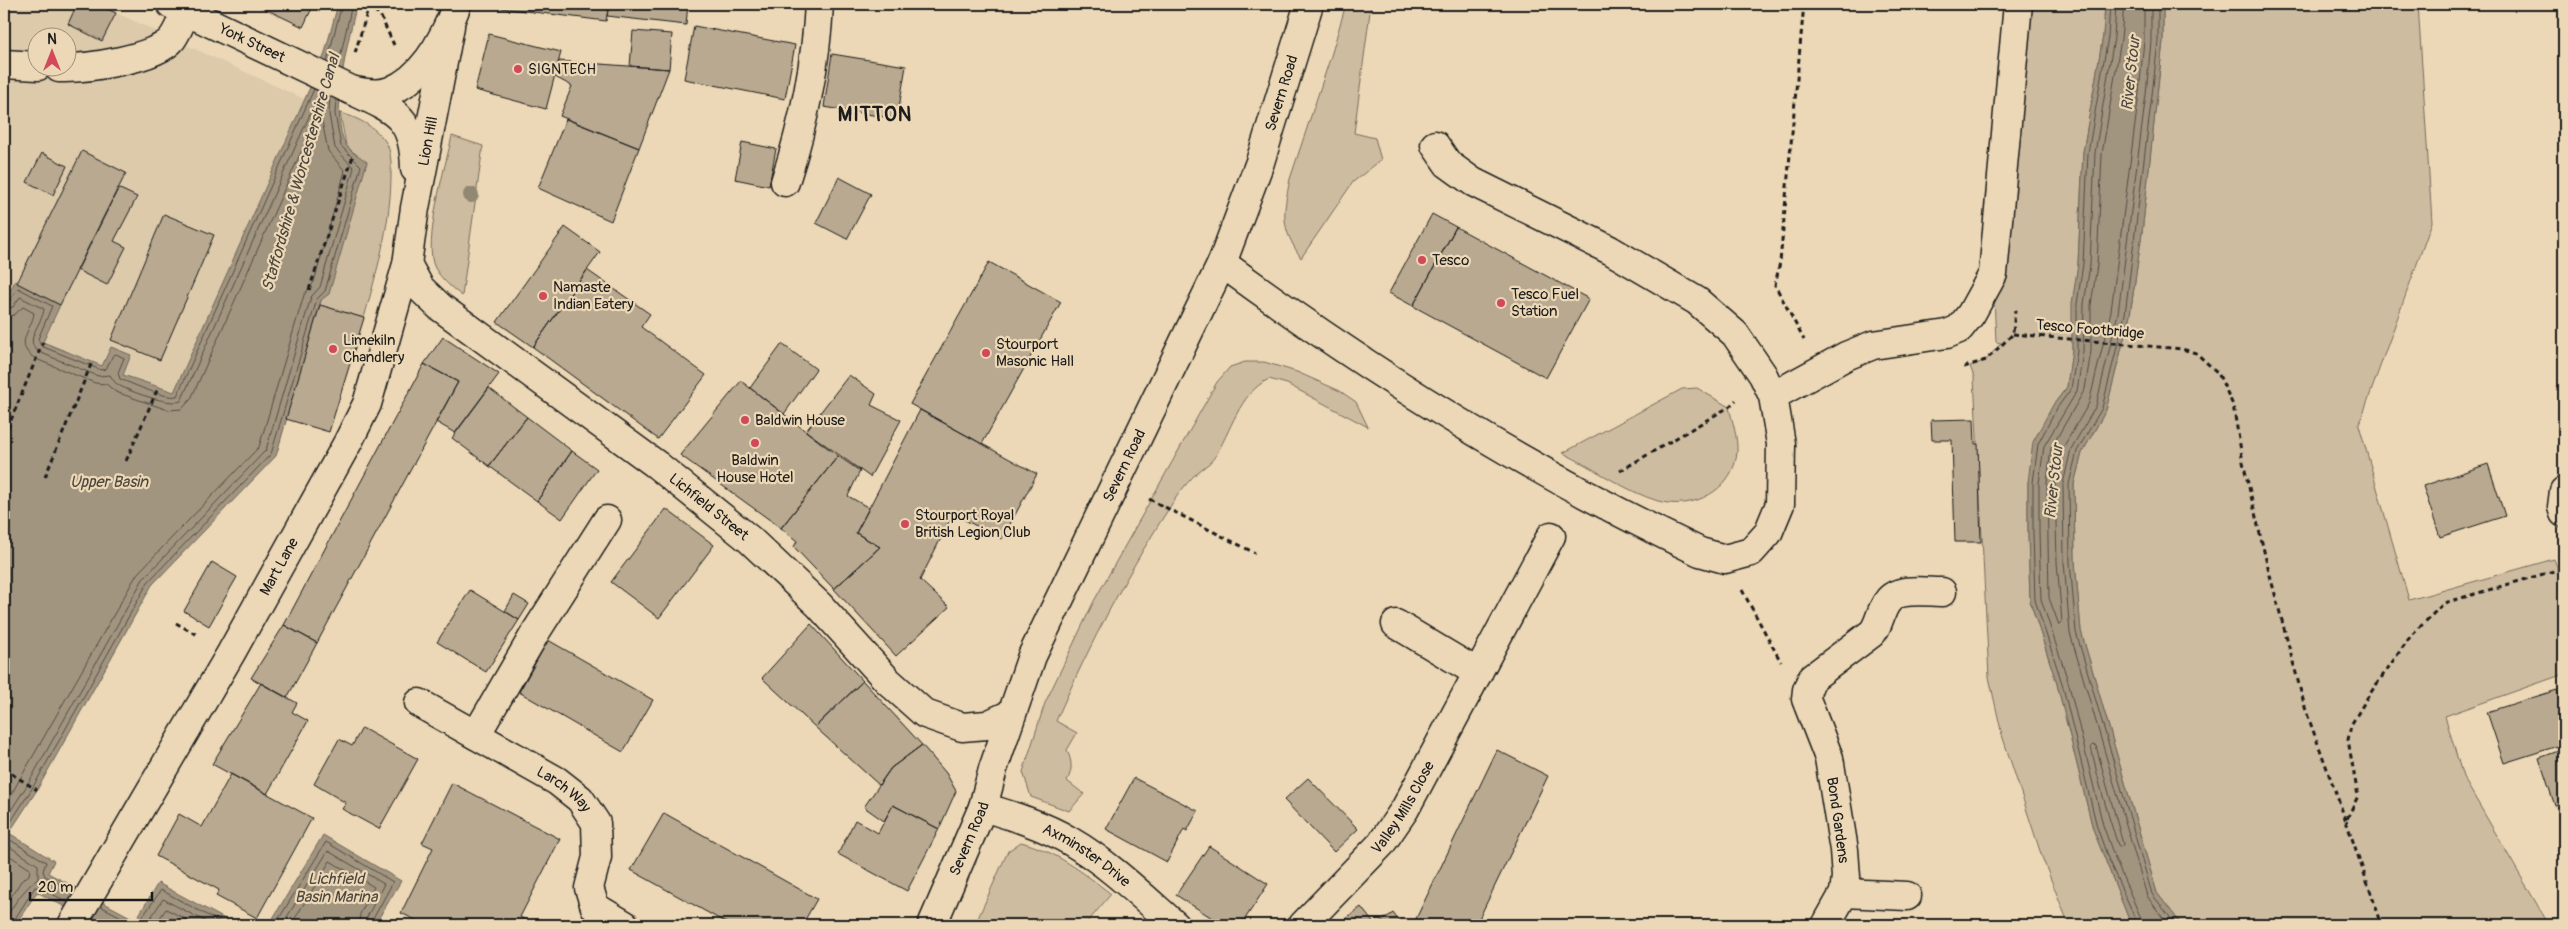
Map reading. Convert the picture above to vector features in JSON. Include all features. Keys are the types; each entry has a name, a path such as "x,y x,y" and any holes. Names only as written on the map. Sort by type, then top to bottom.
{"street":[{"path":"785,182 799,139 814,64 819,4"},
{"name":"Severn Road","path":"932,925 983,807 1011,714 1032,656 1222,263 1260,162 1309,4"},
{"path":"1768,385 1873,345 1947,334 1959,329 1971,314 1993,274 2018,4"},
{"path":"78,66 107,64 150,53 172,40 190,9"},
{"name":"York Street","path":"190,9 305,69 384,106 407,127 415,143 416,208"},
{"name":"Lion Hill","path":"351,90 371,94 388,92 407,80 438,47 454,12"},
{"name":"Lion Hill","path":"407,264 454,12"},
{"path":"4,64 28,65"},
{"path":"1222,263 1380,375 1541,471 1700,552 1725,559 1751,552 1768,533 1780,504 1781,444 1768,385 1735,334 1697,301 1610,250 1473,182 1448,164 1435,145"},
{"name":"Lichfield Street","path":"407,264 420,288 440,307 668,473 749,539 819,605 888,681 926,714 962,726 987,725 1011,714"},
{"name":"Mart Lane","path":"72,925 348,442 367,404 407,264"},
{"path":"2564,491 2562,507 2564,513"},
{"path":"476,735 537,630 607,520"},
{"name":"Valley Mills Close","path":"1304,925 1381,844 1405,809 1551,536"},
{"name":"Bond Gardens","path":"1826,925 1844,893 1846,877 1844,850 1829,758 1806,699 1807,690 1812,678 1872,633 1878,625 1887,601 1893,596 1906,592 1942,592"},
{"path":"1396,624 1478,673"},
{"name":"Larch Way","path":"419,703 557,781 580,799 596,823 597,857 589,888 595,907 625,925"},
{"name":"Axminster Drive","path":"983,807 1023,820 1070,841 1113,872 1175,925"},
{"path":"1844,893 1907,896"}],"path":[{"path":"1775,285 1780,262 1804,4"},
{"path":"348,56 354,56 370,5 380,15"},
{"path":"309,290 354,153"},
{"name":"Tesco Footbridge","path":"2013,334 2166,347 2196,353 2218,373 2233,405 2243,462 2268,568 2304,702 2382,925"},
{"path":"4,437 43,342"},
{"path":"45,477 92,362"},
{"path":"1618,472 1768,385"},
{"path":"126,461 158,388"},
{"path":"1116,481 1255,553"},
{"path":"1725,559 1783,664"},
{"path":"2346,821 2358,796 2348,740 2351,725 2369,695 2410,637 2444,603 2564,568"},
{"path":"4,720 10,716"},
{"path":"4,768 37,790"}],"shaded area":[{"path":"4,4 97,4 304,99 174,392 122,375 112,347 103,366 43,342 60,305 4,302"},
{"path":"1346,4 1371,4 1354,133 1375,138 1381,160 1353,182 1301,258 1286,228 1285,211 1290,179 1331,56"},
{"path":"2018,4 2105,4 2103,36 2083,152 2078,264 2073,303 2072,350 2067,387 2053,405 2028,482 2030,601 2057,684 2093,829 2128,917 2134,925 2069,925 2042,857 2002,735 1989,677 1974,377 1970,366 1986,360 2001,343 1996,342 1993,274"},
{"path":"2163,4 2418,4 2432,222 2359,425 2409,600 2554,559 2564,585 2564,674 2445,716 2463,777 2549,925 2182,925 2157,893 2081,631 2075,562 2074,484 2082,453 2106,410 2130,315 2142,233 2163,41"},
{"path":"340,113 360,120 373,128 383,138 389,148 391,178 388,214 378,266 364,318 320,305 354,153 346,145"},
{"path":"452,136 483,146 462,296 451,287 435,268 431,242 436,204"},
{"path":"1245,362 1264,362 1297,372 1340,391 1356,402 1368,427 1287,384 1269,379 1250,394 1243,403 1214,458 1179,493 1143,550 1097,634 1056,721 1077,733 1067,750 1071,766 1067,781 1084,794 1069,811 1031,797 1023,772 1045,703 1094,601 1217,382 1230,367"},
{"path":"1697,388 1729,407 1737,441 1734,465 1728,477 1720,487 1698,500 1685,503 1671,503 1646,497 1563,453 1682,389"},
{"path":"1021,842 1057,857 1079,870 1111,894 1085,925 975,925 1008,851"}],"water":[{"name":"Upper Basin","path":"338,4 357,4 342,76 339,116 341,132 348,148 367,162 329,294 321,300 276,456 152,585 37,790 9,833 54,861 48,873 136,920 158,883 236,925 99,925 37,892 15,925 4,925 4,302 15,281 60,305 43,342 102,366 111,347 131,355 123,375 174,392 324,56"},
{"name":"River Stour","path":"2105,4 2163,4 2163,41 2142,233 2130,315 2106,410 2082,453 2074,484 2075,561 2081,631 2157,893 2182,925 2134,925 2128,917 2093,829 2057,684 2030,601 2028,482 2033,442 2053,405 2067,387 2072,350 2072,303 2078,264 2083,152 2103,36"},
{"name":"Lichfield Basin Marina","path":"323,835 401,881 377,921 384,925 269,925"}],"building":[{"path":"77,4 97,4 116,13 102,41 68,24"},
{"path":"255,4 314,4 303,27"},
{"path":"501,4 609,4 606,21 501,8"},
{"path":"609,4 688,4 686,25 607,16"},
{"path":"694,26 795,45 785,99 684,79"},
{"path":"633,31 672,34 669,69 630,66"},
{"name":"SIGNTECH","path":"489,34 561,52 546,109 475,90"},
{"path":"832,54 906,66 897,119 824,107"},
{"path":"559,61 669,69 639,148 560,116 572,86 555,77"},
{"path":"566,119 639,148 611,221 538,188"},
{"path":"742,142 776,149 769,186 735,179"},
{"path":"82,151 126,173 60,305 17,283"},
{"path":"42,153 67,166 53,195 27,182"},
{"path":"839,177 871,194 847,239 816,223"},
{"path":"118,188 137,197 114,241 126,247 107,285 77,270"},
{"path":"164,214 214,235 160,360 111,340"},
{"name":"Tesco","path":"1432,214 1456,227 1413,306 1389,293"},
{"name":"Namaste Indian Eatery","path":"565,227 600,252 533,347 497,322"},
{"name":"Tesco Fuel Station","path":"1456,227 1589,299 1546,378 1413,306"},
{"name":"Stourport Masonic Hall","path":"989,262 1061,302 982,444 910,404"},
{"path":"587,270 650,314 641,327 706,375 658,439 533,347"},
{"path":"320,305 364,318 329,432 286,419"},
{"path":"443,337 499,374 455,433 436,422 458,382 424,364"},
{"path":"782,344 816,369 784,414 750,388"},
{"path":"424,364 458,382 317,643 284,625"},
{"path":"849,375 876,394 871,405 901,420 870,477 806,431"},
{"name":"Baldwin House Hotel","path":"741,381 838,456 781,528 680,455"},
{"path":"489,388 527,417 489,466 452,438"},
{"name":"Stourport Royal British Legion Club","path":"920,410 1037,474 1002,539 953,514 920,580 949,607 896,656 834,589 880,547 856,533"},
{"path":"527,417 572,451 537,501 489,466"},
{"path":"1974,419 1975,444 1978,444 1981,542 1955,542 1952,440 1932,440 1931,420"},
{"path":"572,451 597,469 562,519 537,501"},
{"path":"838,456 860,471 848,496 869,508 856,533 880,547 834,589 794,547 797,541 781,528"},
{"path":"2488,464 2505,516 2440,537 2423,486"},
{"path":"666,509 714,545 659,618 611,582"},
{"path":"212,562 237,577 209,626 184,611"},
{"path":"470,590 519,620 486,672 437,642"},
{"path":"514,595 529,604 519,620 505,611"},
{"path":"811,624 863,681 815,727 762,678"},
{"path":"284,625 317,643 287,698 251,678"},
{"path":"548,640 653,700 623,752 519,692"},
{"path":"863,681 922,745 891,768 879,785 815,727"},
{"path":"261,683 297,703 292,712 308,721 267,794 212,764"},
{"path":"2557,690 2564,713 2564,744 2504,763 2487,712"},
{"path":"362,728 418,759 379,829 342,809 346,803 314,784 339,739 352,746"},
{"path":"922,745 946,773 956,791 939,829 893,805 884,821 864,807 891,768"},
{"path":"2564,749 2564,803 2555,806 2539,758"},
{"path":"1497,750 1548,776 1476,925 1413,925"},
{"path":"231,774 312,818 257,918 216,896 219,890 156,856 179,814 202,827"},
{"path":"1134,778 1198,811 1187,831 1184,829 1167,862 1106,829"},
{"path":"1308,778 1358,829 1334,852 1284,800"},
{"path":"452,783 560,839 520,917 536,925 426,925 401,913 433,848 422,843"},
{"path":"893,805 939,829 907,891 838,854 855,820 878,833"},
{"path":"664,813 817,899 802,925 730,925 631,870"},
{"path":"1209,846 1268,884 1241,925 1223,925 1176,895"},
{"path":"1361,907 1375,925 1348,925 1344,920"},
{"path":"1393,913 1402,925 1376,925"}],"place":[{"name":"SIGNTECH","path":"518,69"},
{"name":"Tesco","path":"1422,260"},
{"name":"Namaste Indian Eatery","path":"543,296"},
{"name":"Tesco Fuel Station","path":"1501,303"},
{"name":"Limekiln Chandlery","path":"333,349"},
{"name":"Stourport Masonic Hall","path":"986,353"},
{"name":"Baldwin House","path":"745,420"},
{"name":"Baldwin House Hotel","path":"755,443"},
{"name":"Stourport Royal British Legion Club","path":"905,524"}],"district":[{"name":"MITTON","path":"875,114"}],"water label":[{"name":"Staffordshire & Worcestershire Canal","path":"300,172"}]}
